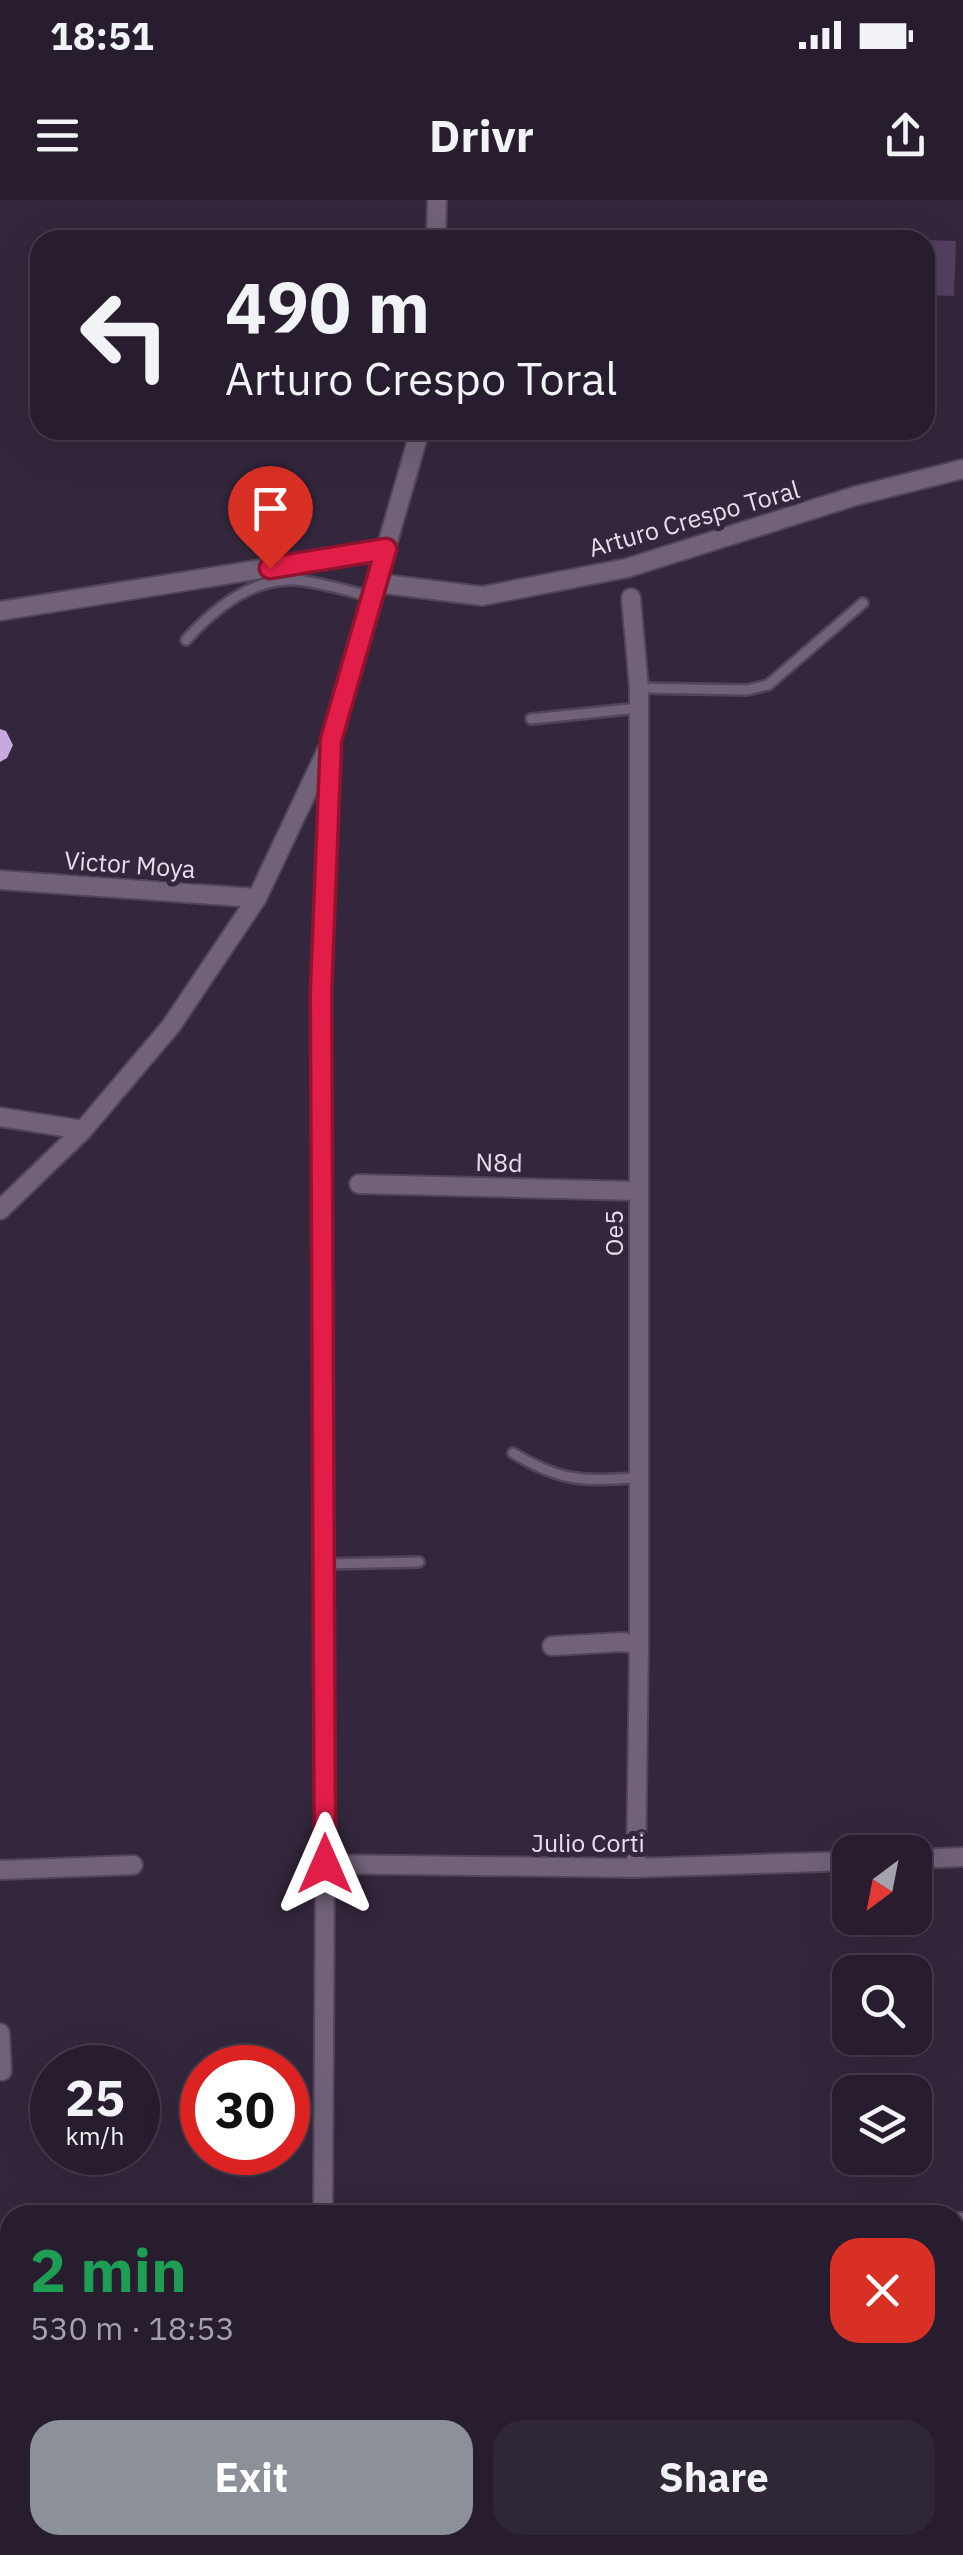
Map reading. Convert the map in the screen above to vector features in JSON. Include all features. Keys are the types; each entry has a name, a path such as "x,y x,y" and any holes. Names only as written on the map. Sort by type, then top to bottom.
{"street":[{"path":"436,230 437,200"},
{"path":"0,1210 82,1130 171,1026 257,898 331,740 417,440"},
{"name":"Arturo Crespo Toral","path":"374,590 482,596 627,568 855,496 963,469"},
{"path":"0,611 386,549"},
{"name":"Oe5","path":"630,598 639,688 640,1644 636,1868"},
{"path":"323,2205 321,991 331,740"},
{"name":"Victor Moya","path":"0,880 257,898"},
{"path":"0,1117 82,1130"},
{"name":"N8d","path":"359,1184 638,1191"},
{"path":"552,1646 640,1644"},
{"path":"932,1858 963,1857"},
{"name":"Julio Corti","path":"325,1864 636,1868 832,1862"},
{"path":"0,1870 133,1865"},
{"path":"0,2033 2,2071"}],"lane":[{"path":"186,640 211,612 273,582 295,580 374,590"},
{"path":"639,688 747,690 768,686 863,604"},
{"path":"531,719 639,708"},
{"path":"513,1453 544,1472 580,1481 637,1478"},
{"path":"324,1564 419,1562"}],"shaded area":[{"path":"935,240 956,241 954,296 935,295"}],"building":[{"path":"0,729 6,731 13,745 7,758 0,762"}],"route":[{"path":"270,568 386,549 331,740 321,991 325,1864"}]}
